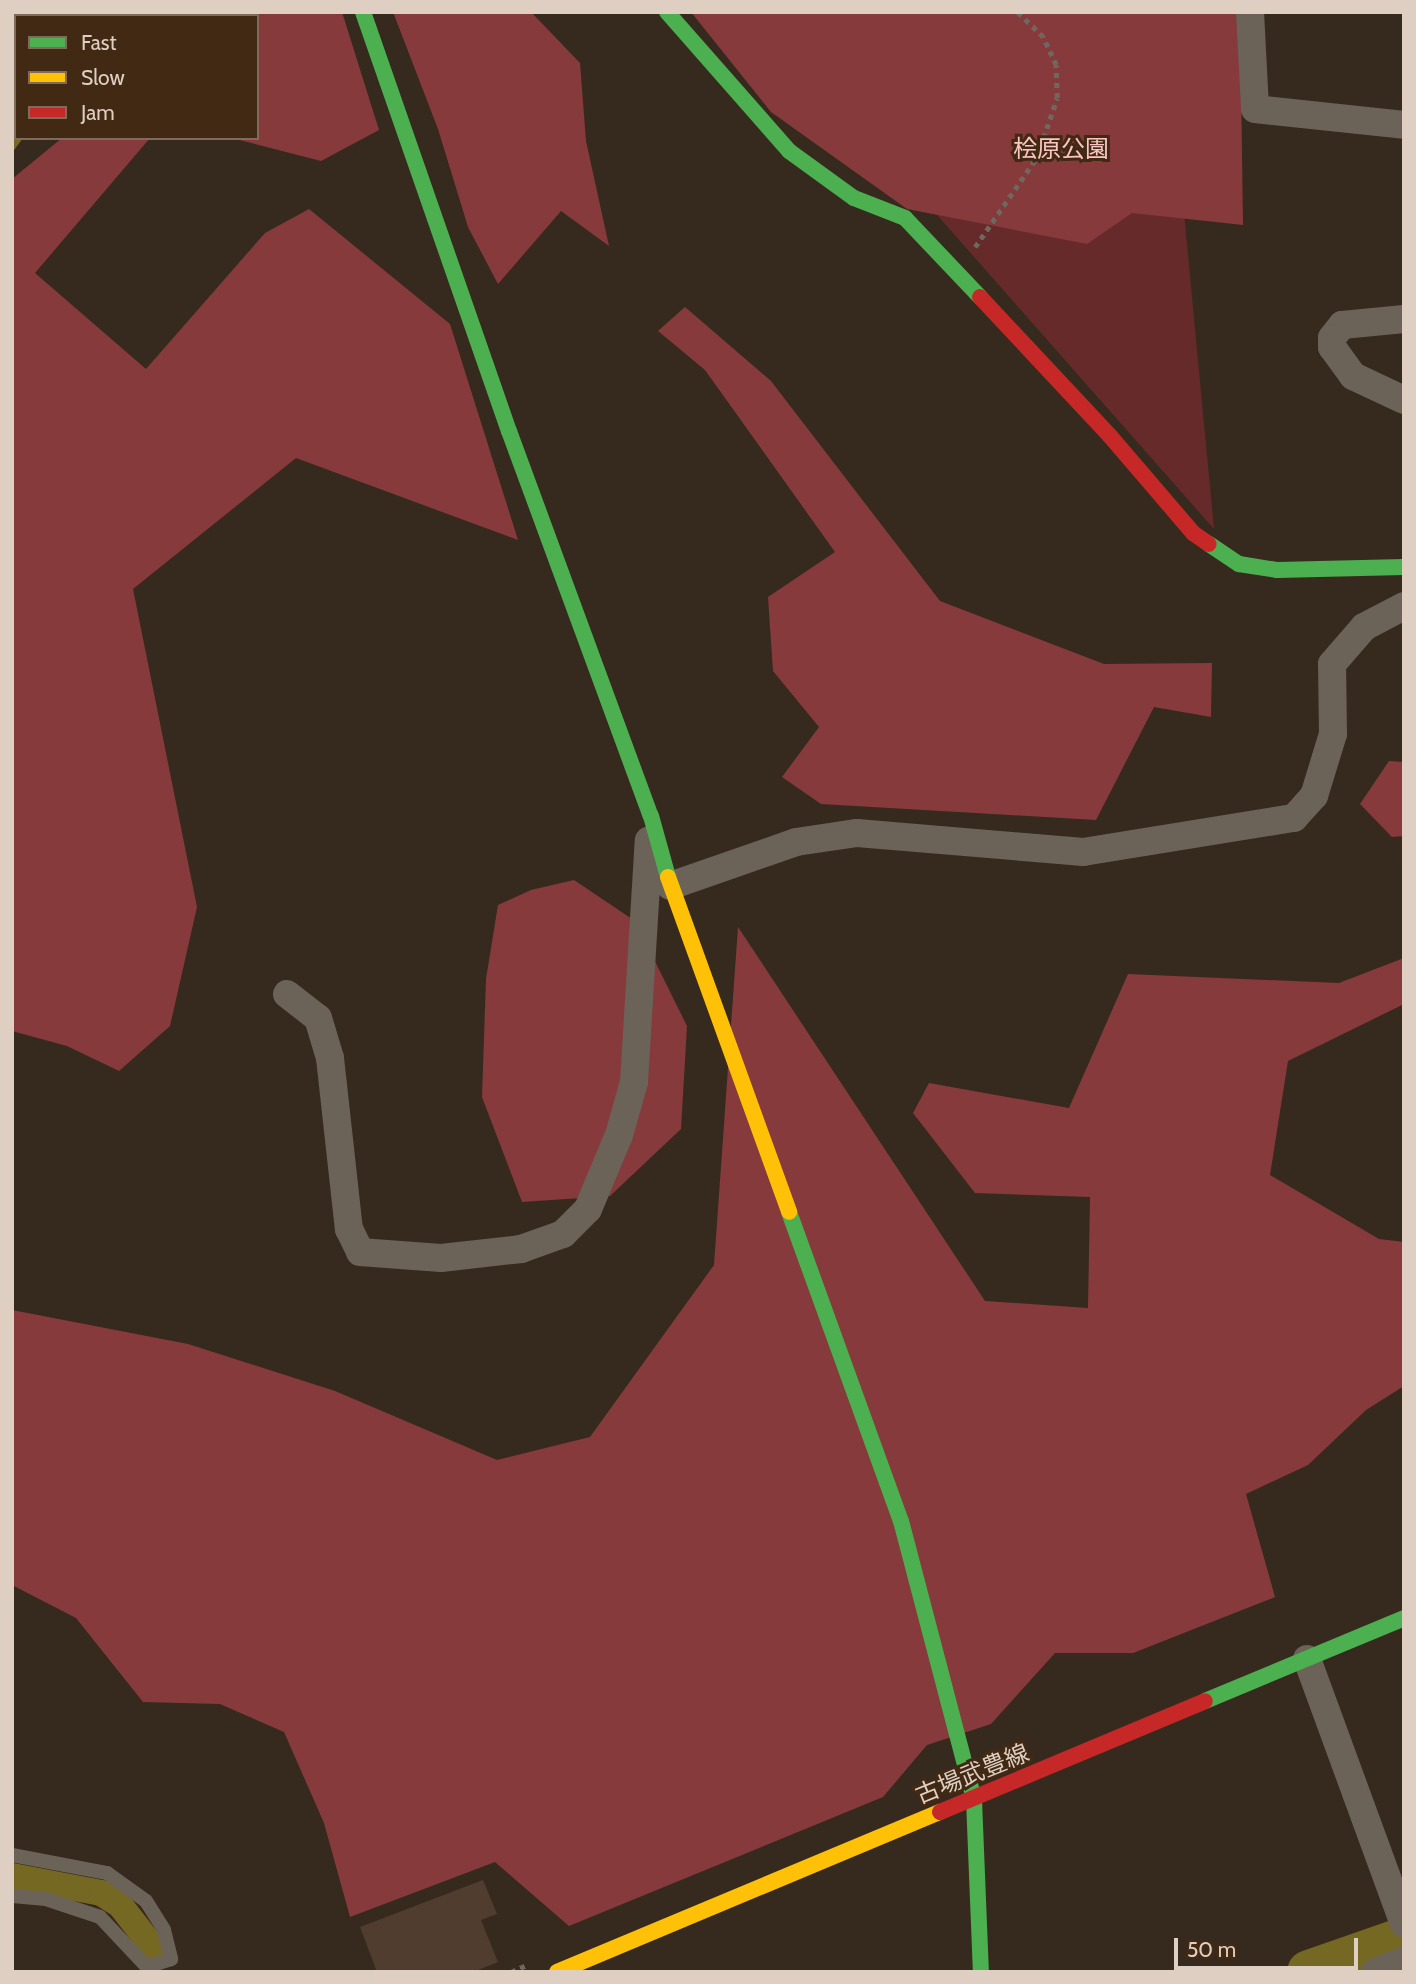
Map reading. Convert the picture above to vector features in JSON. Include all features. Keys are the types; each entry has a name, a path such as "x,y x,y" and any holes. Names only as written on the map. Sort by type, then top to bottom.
{"street":[{"path":"363,12 505,419 651,816 670,886 901,1521 974,1800 981,1972"},
{"path":"667,12 789,151 854,198 905,218 1110,436 1193,533 1239,564 1277,570 1404,567"},
{"path":"1250,12 1255,109 1404,125"},
{"path":"1404,319 1342,325 1332,338 1332,347 1353,376 1404,400"},
{"path":"670,886 796,842 857,833 1083,852 1294,818 1314,796 1333,734 1332,664 1364,627 1404,606"},
{"path":"287,993 318,1018 330,1058 349,1229 360,1252 441,1258 521,1249 563,1234 588,1209 619,1135 634,1082 651,816"},
{"name":"古場武豊線","path":"556,1972 974,1800 1404,1618"},
{"path":"1307,1659 1402,1920"},
{"path":"1375,1972 1404,1961"}],"lane":[{"path":"12,1855 107,1873 146,1901 164,1930 171,1959 146,1967 100,1917 46,1899 12,1896"}],"path":[{"path":"955,273 1037,157 1057,97 1056,65 1043,37 1017,12"}],"shaded area":[{"path":"12,12 176,12 177,14 14,14 14,140 22,140 12,153"},
{"path":"916,191 1184,213 1214,529"}],"green space":[{"path":"173,12 342,12 379,130 321,161 240,140 259,140 259,14"},
{"path":"393,12 531,12 580,63 586,141 609,246 561,211 498,284 468,227 438,129"},
{"name":"桧原公園","path":"691,12 1240,12 1243,225 1132,213 1087,244 907,209 771,112"},
{"path":"60,140 148,140 35,273 146,369 265,233 309,209 450,324 518,540 296,458 133,589 197,907 170,1026 119,1071 67,1046 12,1031 12,179"},
{"path":"685,307 771,381 940,601 1104,664 1212,663 1211,717 1154,707 1096,820 821,804 782,777 819,727 773,671 768,597 835,552 705,370 658,331"},
{"path":"1389,761 1404,762 1404,836 1392,837 1360,804"},
{"path":"574,880 635,921 687,1026 681,1129 610,1196 522,1202 482,1097 486,979 498,905 531,890"},
{"path":"738,927 985,1301 1088,1308 1090,1197 975,1193 913,1113 929,1083 1069,1108 1128,974 1339,983 1404,958 1404,1004 1288,1061 1270,1175 1379,1239 1404,1242 1404,1386 1366,1410 1308,1465 1246,1494 1275,1597 1133,1653 1055,1653 991,1724 927,1745 883,1797 569,1926 495,1862 350,1917 324,1823 284,1732 220,1704 143,1702 76,1618 12,1585 12,1310 188,1344 335,1391 497,1460 590,1437 714,1265"}],"building":[{"path":"483,1880 497,1914 481,1920 498,1962 473,1972 377,1972 360,1927"}],"waterway":[{"path":"12,1876 101,1893 120,1905 156,1951"},
{"path":"1309,1972 1404,1939"}],"traffic: fast":[{"path":"363,12 509,431 651,816 668,877"},
{"path":"667,12 789,151 854,198 905,218 980,297"},
{"path":"1209,544 1239,564 1277,570 1404,567"},
{"path":"789,1212 901,1521 974,1800 981,1972"},
{"path":"1205,1701 1404,1618"}],"traffic: slow":[{"path":"668,877 789,1212"},
{"path":"557,1972 940,1812"}],"traffic: jam":[{"path":"980,297 1110,436 1193,533 1209,544"},
{"path":"940,1812 1205,1701"}]}
